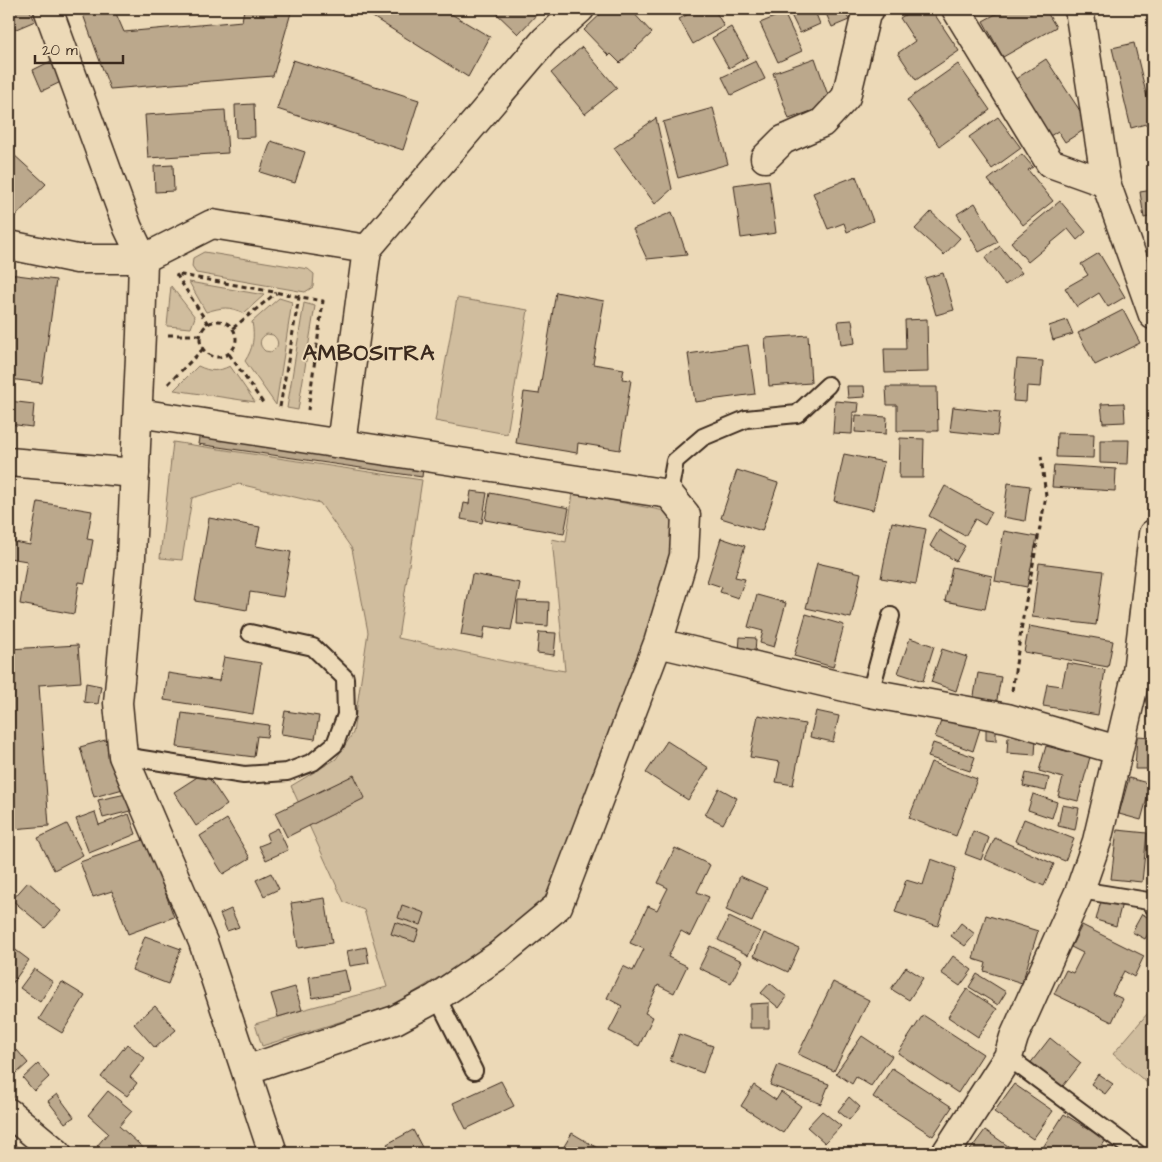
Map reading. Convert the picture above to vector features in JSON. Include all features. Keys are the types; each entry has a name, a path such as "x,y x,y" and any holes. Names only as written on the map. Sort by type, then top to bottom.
{"street":[{"path":"48,9 128,228 143,260 131,556 118,703 123,756 203,942 273,1153"},
{"path":"341,444 367,249 545,40 580,9"},
{"path":"765,158 783,140 822,124 846,97 866,14 870,9"},
{"path":"956,9 1050,163 1106,183"},
{"path":"1079,9 1106,183 1153,315"},
{"path":"9,245 77,259 143,260 212,224 367,249"},
{"path":"138,413 289,432 341,444 669,494 686,515 684,556 658,643 558,906 499,955 434,999 395,1020 246,1070"},
{"path":"9,462 135,473"},
{"path":"946,1153 1008,1057 1014,1037 1080,890 1096,842 1117,750 1145,674 1153,534"},
{"path":"658,643 870,693 1007,718 1117,750"},
{"path":"9,1113 57,1153"}],"lane":[{"path":"669,494 674,461 703,437 746,419 798,414 828,385"},
{"path":"870,693 891,616"},
{"path":"123,756 244,775 287,772 313,762 335,744 346,715 345,678 313,647 250,633"},
{"path":"1080,890 1148,901 1153,906"},
{"path":"434,999 440,1003 474,1071"},
{"path":"1008,1057 1137,1153"}],"path":[{"path":"208,324 176,274 323,301 289,432"},
{"path":"233,328 276,293"},
{"path":"289,432 299,297"},
{"path":"214,320 221,320 233,328 237,334 237,342 229,354 223,357 216,357 203,349 200,343 200,335 208,324 214,320"},
{"path":"138,413 203,349"},
{"path":"229,354 289,432"},
{"path":"1007,718 1024,611 1046,496 1041,456"}],"shaded area":[{"path":"204,252 308,269 314,274 313,287 305,292 196,273 192,267 193,258"},
{"path":"189,282 264,295 244,313 225,308 206,312"},
{"path":"171,286 195,317 191,328 167,326"},
{"path":"279,298 292,302 276,405 245,361 253,343 252,322","holes":["267,334 273,335 278,342 277,346 271,352 265,351 260,344 261,340"]},
{"path":"457,298 528,310 507,434 435,421"},
{"path":"304,303 315,306 298,410 287,408"},
{"path":"198,366 214,371 230,366 255,402 174,390"},
{"path":"173,442 422,480 398,638 508,662 565,671 552,539 566,542 573,493 665,511 676,531 664,582 598,775 549,898 466,961 391,1006 262,1046 255,1024 387,987 364,910 344,902 291,786 336,759 353,733 368,632 352,549 320,503 239,484 192,498 182,560 160,558"},
{"path":"1153,1007 1153,1088 1113,1054"}],"building":[{"path":"9,9 29,9 35,21 9,32"},
{"path":"81,9 114,9 124,32 242,21 244,9 292,9 273,76 110,89"},
{"path":"360,9 443,9 490,37 468,77"},
{"path":"492,9 542,9 518,34"},
{"path":"606,9 630,9 652,33 620,63 611,54 609,56 584,30"},
{"path":"698,9 714,9 724,26 693,44 679,19"},
{"path":"799,9 814,9 820,24 800,33 790,13"},
{"path":"824,9 844,9 849,20 832,27"},
{"path":"914,9 931,9 959,51 916,80 898,53 915,41 900,18"},
{"path":"1005,9 1045,9 1056,27 1003,57 983,21"},
{"path":"784,13 802,51 778,62 760,23"},
{"path":"731,27 748,57 729,68 712,38"},
{"path":"1134,43 1153,122 1131,128 1112,48"},
{"path":"582,47 617,88 585,114 551,73"},
{"path":"815,58 831,104 789,119 773,73"},
{"path":"55,59 65,80 42,91 33,70"},
{"path":"1046,59 1090,126 1065,142 1058,131 1050,136 1014,80"},
{"path":"293,60 419,100 403,150 277,109"},
{"path":"756,61 765,79 731,95 722,77"},
{"path":"958,64 990,110 940,146 907,100"},
{"path":"254,104 255,137 236,138 235,105"},
{"path":"713,108 728,164 678,178 663,122"},
{"path":"225,110 228,153 148,158 145,115"},
{"path":"998,117 1021,148 992,169 969,137"},
{"path":"656,118 672,189 655,204 614,148"},
{"path":"271,141 305,152 295,183 260,172"},
{"path":"13,154 46,184 11,221 9,219 9,159"},
{"path":"1022,154 1033,167 1028,170 1053,201 1023,225 988,180"},
{"path":"173,165 174,191 155,192 154,166"},
{"path":"856,176 873,221 847,232 844,223 828,229 813,193"},
{"path":"769,180 776,233 741,238 734,185"},
{"path":"1153,190 1153,216 1144,218 1140,192"},
{"path":"1060,201 1086,232 1077,240 1068,229 1028,262 1011,242"},
{"path":"975,203 998,242 979,252 957,214"},
{"path":"672,212 687,255 647,259 633,229"},
{"path":"931,212 960,238 944,255 915,229"},
{"path":"1000,246 1022,273 1005,285 985,258"},
{"path":"1099,253 1125,297 1108,307 1099,293 1077,307 1065,288 1088,275 1081,264"},
{"path":"943,273 954,310 936,315 925,278"},
{"path":"9,274 56,280 42,383 9,379"},
{"path":"556,292 604,301 593,364 624,369 622,379 631,380 620,450 578,443 577,453 516,443 524,392 539,394"},
{"path":"1123,310 1140,343 1095,365 1078,333"},
{"path":"927,319 928,372 885,373 884,349 906,349 905,320"},
{"path":"852,320 855,343 841,345 838,321"},
{"path":"1067,320 1073,334 1053,340 1049,326"},
{"path":"808,335 811,383 769,386 765,338"},
{"path":"748,345 755,394 695,402 688,354"},
{"path":"1017,359 1043,361 1041,387 1027,386 1026,402 1013,401"},
{"path":"847,386 864,386 865,397 848,398"},
{"path":"886,387 937,387 938,431 897,431 897,405 887,405"},
{"path":"9,401 34,404 32,427 9,424"},
{"path":"835,401 859,403 858,412 853,412 852,434 833,433"},
{"path":"1124,403 1125,422 1103,423 1101,404"},
{"path":"953,407 1000,412 997,436 950,431"},
{"path":"856,415 887,417 886,434 855,432"},
{"path":"201,427 424,460 422,477 198,444"},
{"path":"1057,433 1094,434 1093,458 1056,457"},
{"path":"900,438 924,439 923,478 899,478"},
{"path":"1100,440 1129,440 1128,464 1100,463"},
{"path":"844,454 884,462 873,510 834,501"},
{"path":"1054,465 1116,469 1115,491 1052,487"},
{"path":"737,470 778,483 762,531 721,518"},
{"path":"1008,483 1030,486 1025,521 1003,517"},
{"path":"945,486 992,512 985,525 975,519 965,536 929,516"},
{"path":"471,491 487,493 482,523 461,519 464,503 469,504"},
{"path":"490,493 569,508 564,534 485,520"},
{"path":"38,502 92,511 87,539 93,540 85,583 79,582 74,614 20,604 27,561 9,558 9,541 30,545"},
{"path":"209,518 260,527 256,546 291,552 283,597 250,592 247,610 195,601"},
{"path":"892,522 926,529 916,584 881,578"},
{"path":"939,530 965,546 956,561 930,546"},
{"path":"1004,531 1037,537 1027,587 995,581"},
{"path":"721,538 745,546 735,577 745,579 738,598 720,592 722,587 707,582"},
{"path":"817,563 861,573 851,618 806,608"},
{"path":"1039,563 1103,571 1096,625 1032,617"},
{"path":"952,567 992,576 985,609 945,601"},
{"path":"472,574 520,583 511,630 485,626 483,639 461,635"},
{"path":"757,595 786,603 774,647 760,643 763,631 748,627"},
{"path":"518,601 549,602 548,626 517,624"},
{"path":"806,614 844,625 833,667 794,656"},
{"path":"1029,626 1113,641 1108,667 1024,652"},
{"path":"539,632 556,633 554,655 537,653"},
{"path":"740,637 756,638 755,653 739,652"},
{"path":"910,638 934,646 923,681 898,673"},
{"path":"78,645 81,682 39,685 49,826 12,829 9,777 9,649"},
{"path":"942,649 967,657 956,691 931,682"},
{"path":"224,657 261,663 253,714 164,700 168,673 219,681"},
{"path":"1067,663 1105,670 1098,715 1043,706 1047,684 1062,686"},
{"path":"978,673 1001,677 995,711 972,707"},
{"path":"86,683 101,686 98,704 84,702"},
{"path":"285,711 319,716 315,739 281,734"},
{"path":"816,711 839,716 833,742 810,737"},
{"path":"182,713 269,725 267,737 257,736 254,757 177,747"},
{"path":"758,715 805,724 793,785 776,782 780,762 750,757"},
{"path":"943,716 980,729 973,751 935,737"},
{"path":"986,719 996,720 996,741 986,740"},
{"path":"1137,736 1153,737 1153,769 1135,769"},
{"path":"1008,737 1036,739 1035,755 1007,753"},
{"path":"109,739 123,789 94,797 80,747"},
{"path":"667,741 709,768 688,800 646,773"},
{"path":"933,743 975,757 970,771 928,757"},
{"path":"1046,746 1090,757 1078,801 1058,796 1063,778 1039,771"},
{"path":"931,762 977,779 956,836 909,818"},
{"path":"205,772 227,805 196,826 174,792"},
{"path":"1026,773 1049,778 1046,791 1023,786"},
{"path":"354,775 365,798 287,837 275,813"},
{"path":"1129,778 1151,784 1141,820 1119,814"},
{"path":"719,788 737,798 723,824 705,815"},
{"path":"126,794 130,811 103,818 98,800"},
{"path":"1033,794 1057,802 1052,818 1028,810"},
{"path":"1062,805 1079,808 1075,830 1058,826"},
{"path":"95,812 99,825 129,814 136,834 89,853 76,819"},
{"path":"227,819 250,858 223,874 200,836"},
{"path":"1024,819 1074,839 1065,861 1015,841"},
{"path":"67,824 83,855 54,870 38,838"},
{"path":"278,828 288,850 266,860 259,846 269,842 266,834"},
{"path":"1117,830 1147,833 1142,882 1111,879"},
{"path":"973,831 989,838 981,860 965,854"},
{"path":"995,838 1054,864 1044,886 985,859"},
{"path":"146,839 174,917 128,934 112,891 93,897 80,862"},
{"path":"675,848 710,865 697,892 709,897 690,936 681,931 668,957 687,966 674,993 658,985 645,1013 653,1017 639,1046 609,1031 622,1006 607,998 623,966 633,971 644,949 630,943 648,906 657,910 668,888 658,883"},
{"path":"931,859 956,868 938,926 895,912 906,880 923,885"},
{"path":"271,873 279,889 264,896 256,880"},
{"path":"740,876 767,888 752,922 726,910"},
{"path":"28,882 61,911 45,928 12,900"},
{"path":"1102,897 1122,903 1116,926 1096,920"},
{"path":"325,898 332,943 298,948 291,903"},
{"path":"402,905 425,913 421,925 398,918"},
{"path":"231,909 239,927 227,931 220,914"},
{"path":"1142,914 1153,920 1153,925 1145,939 1132,932"},
{"path":"986,915 1038,931 1022,983 984,971 986,963 973,959"},
{"path":"729,917 760,932 748,955 718,940"},
{"path":"395,922 419,930 415,942 391,934"},
{"path":"961,923 975,934 965,946 951,936"},
{"path":"1082,925 1144,956 1134,977 1124,971 1112,994 1123,999 1112,1022 1054,994 1066,970 1073,973 1083,953 1071,947"},
{"path":"764,933 799,948 788,972 754,956"},
{"path":"145,936 181,949 168,984 132,970"},
{"path":"9,945 29,960 9,988"},
{"path":"710,946 742,961 731,983 699,968"},
{"path":"366,947 369,963 350,966 347,951"},
{"path":"953,956 972,970 960,986 941,973"},
{"path":"906,967 923,978 909,1000 891,989"},
{"path":"34,969 53,982 40,1002 20,988"},
{"path":"345,970 350,991 312,998 309,977"},
{"path":"977,974 1006,992 998,1005 969,987"},
{"path":"62,982 85,996 62,1033 39,1019"},
{"path":"833,982 869,1000 834,1071 798,1054"},
{"path":"770,983 787,997 779,1008 761,993"},
{"path":"295,987 302,1010 278,1017 271,994"},
{"path":"967,989 997,1009 978,1037 948,1017"},
{"path":"769,1003 769,1028 750,1028 750,1004"},
{"path":"155,1006 176,1030 155,1048 134,1024"},
{"path":"923,1015 983,1054 958,1093 898,1053"},
{"path":"679,1034 713,1046 703,1073 670,1061"},
{"path":"862,1036 892,1056 871,1086 856,1077 852,1084 836,1073"},
{"path":"1050,1038 1081,1063 1060,1090 1029,1065"},
{"path":"127,1044 145,1058 130,1077 137,1083 127,1096 101,1077"},
{"path":"17,1050 28,1063 17,1073 9,1062 9,1057"},
{"path":"38,1064 49,1077 34,1091 23,1078"},
{"path":"778,1065 829,1084 821,1104 770,1085"},
{"path":"892,1068 952,1107 933,1136 873,1097"},
{"path":"1098,1074 1113,1084 1105,1094 1091,1084"},
{"path":"501,1081 514,1106 466,1129 453,1103"},
{"path":"1014,1084 1053,1111 1033,1139 994,1112"},
{"path":"754,1085 776,1100 781,1092 801,1106 783,1133 741,1106"},
{"path":"108,1091 132,1111 119,1126 149,1153 106,1153 97,1146 108,1133 88,1115"},
{"path":"57,1094 74,1117 65,1123 48,1101"},
{"path":"849,1097 860,1107 849,1120 838,1111"},
{"path":"822,1111 841,1126 825,1143 807,1127"},
{"path":"1064,1114 1106,1140 1097,1153 1049,1153 1042,1149"},
{"path":"413,1130 425,1153 392,1153 387,1144"},
{"path":"985,1130 1018,1153 968,1153"},
{"path":"572,1133 599,1149 596,1153 560,1153"},
{"path":"9,1139 25,1153 9,1153"}],"district":[{"name":"AMBOSITRA","path":"369,353"}]}
